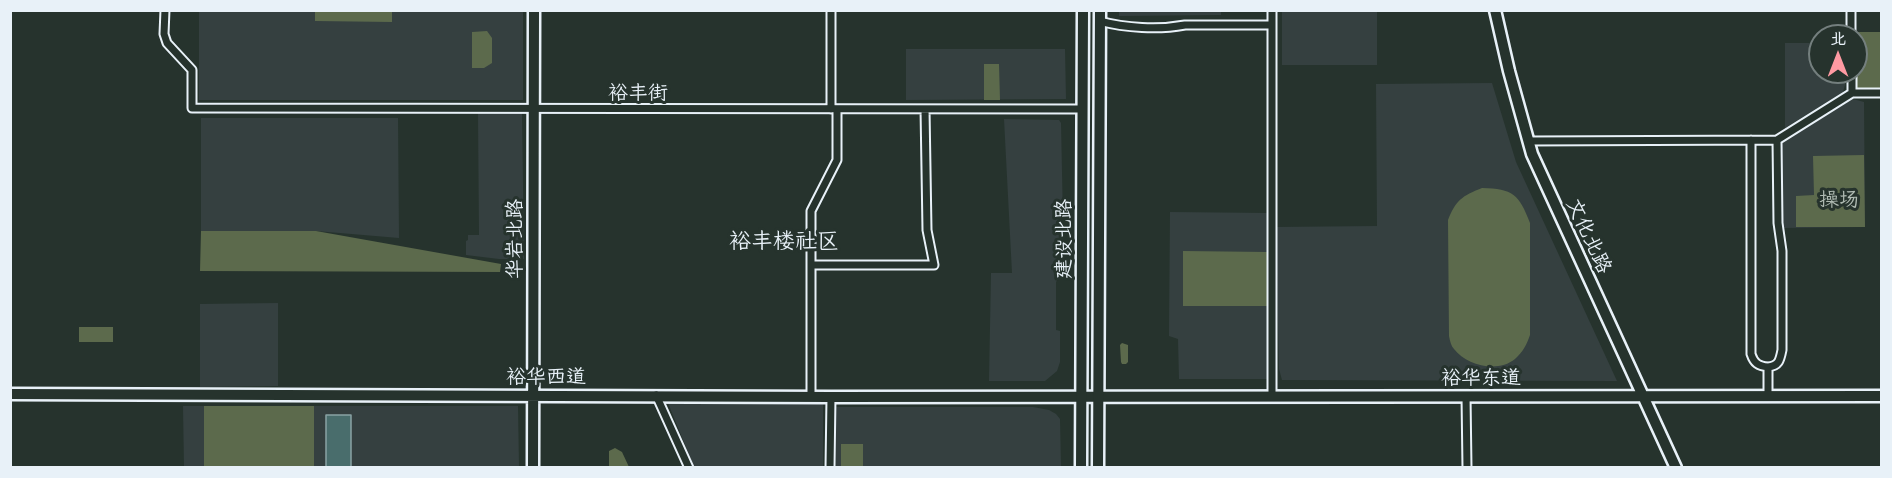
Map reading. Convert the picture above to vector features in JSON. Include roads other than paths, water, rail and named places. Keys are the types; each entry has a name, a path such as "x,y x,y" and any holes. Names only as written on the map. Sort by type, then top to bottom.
{"street":[{"name":"裕丰街","path":"165,10 164,34 167,43 192,70 192,108 1083,109"},
{"name":"华岩北路","path":"533,468 534,10"},
{"path":"811,397 811,211 837,160 831,10"},
{"name":"建设北路","path":"1081,468 1083,10"},
{"path":"1272,10 1272,397"},
{"name":"文化北路","path":"1495,10 1528,141 1676,468"},
{"path":"1100,16 1118,26 1272,25"},
{"name":"建设北路","path":"1098,468 1100,16"},
{"path":"1852,84 1852,93"},
{"path":"1528,141 1777,140 1852,93 1881,93"},
{"path":"811,265 934,265 927,230 926,109"},
{"path":"1751,140 1751,354 1760,366 1768,367 1775,366 1780,361 1782,350 1782,251 1778,223 1777,140"},
{"path":"1768,367 1768,395"},
{"name":"裕华西道","path":"10,394 1081,396"},
{"path":"656,395 689,468"},
{"name":"裕华东道","path":"1081,396 1881,396"},
{"path":"1466,396 1467,468"},
{"path":"830,468 831,397"}],"water":[{"path":"326,415 351,415 351,467 326,467"}],"district":[{"name":"裕丰楼社区","path":"784,241"}],"park label":[{"name":"操场","path":"1839,200"}]}
